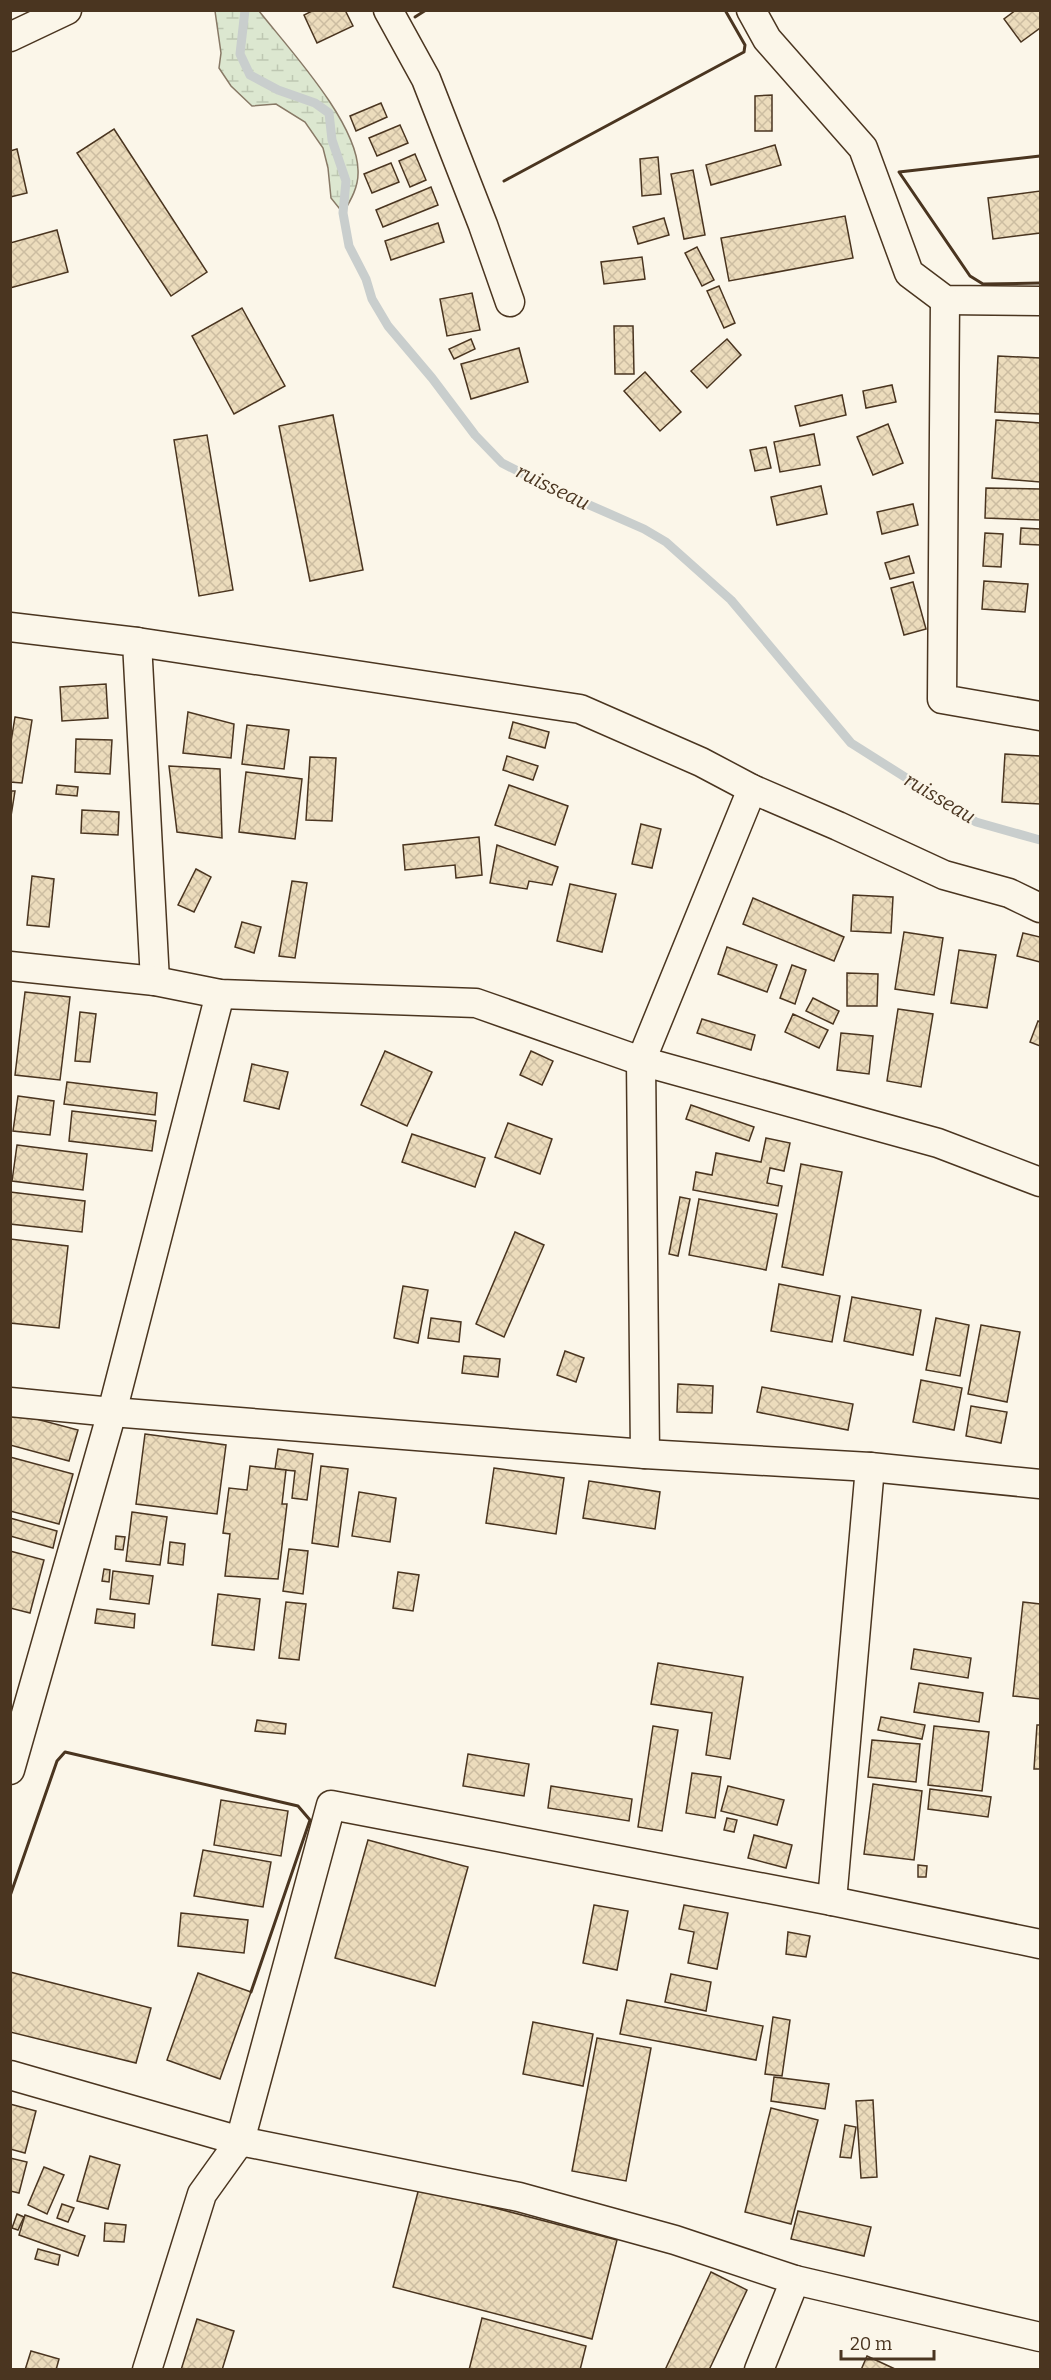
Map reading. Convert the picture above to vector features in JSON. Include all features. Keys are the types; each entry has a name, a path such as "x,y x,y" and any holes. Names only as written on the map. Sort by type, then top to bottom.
{"street":[{"path":"10,37 66,10"},
{"path":"388,10 426,79 483,225 510,302"},
{"path":"751,10 766,39 863,148 909,273 945,300 1041,301"},
{"path":"945,300 942,699 1041,716"},
{"path":"10,627 137,642 580,708 701,762 752,789 944,875 1009,893 1041,908"},
{"path":"137,642 155,981"},
{"path":"645,1454 640,1060 752,789"},
{"path":"10,966 155,981 220,994 476,1003 640,1060 938,1143 1041,1182"},
{"path":"10,1770 112,1412 220,994"},
{"path":"10,1402 645,1454 870,1467 1041,1484"},
{"path":"831,1901 870,1467"},
{"path":"147,2370 202,2194 240,2141 331,1805 831,1901 1041,1944"},
{"path":"10,2075 240,2141 519,2197 675,2240 795,2280 1041,2337"},
{"path":"759,2370 795,2280"}],"green space":[{"path":"215,11 259,11 303,65 334,109 355,151 358,170 356,187 343,213 331,198 323,148 305,122 276,104 252,106 231,86 219,68 221,53"}],"building":[{"path":"314,10 345,10 353,26 317,43 304,15"},
{"path":"1016,10 1040,10 1040,28 1021,42 1004,19"},
{"path":"772,95 772,131 755,131 755,96"},
{"path":"381,103 387,117 356,131 350,116"},
{"path":"400,125 408,143 377,156 369,138"},
{"path":"114,129 207,272 171,296 77,153"},
{"path":"775,145 781,165 711,185 706,165"},
{"path":"17,149 27,193 10,197 10,151"},
{"path":"415,154 426,180 410,187 399,161"},
{"path":"658,157 661,194 642,196 640,159"},
{"path":"391,163 399,182 372,193 364,174"},
{"path":"693,170 705,235 684,239 671,174"},
{"path":"431,187 438,205 383,227 376,210"},
{"path":"1040,191 1040,233 993,239 988,198"},
{"path":"845,216 853,258 729,281 721,238"},
{"path":"664,218 669,235 638,244 633,227"},
{"path":"438,223 444,242 391,260 385,241"},
{"path":"57,230 68,272 10,288 10,243"},
{"path":"697,247 714,280 702,286 685,253"},
{"path":"642,257 645,279 604,284 601,262"},
{"path":"719,286 735,323 724,328 707,291"},
{"path":"472,293 480,330 447,336 440,299"},
{"path":"242,308 285,386 234,414 192,336"},
{"path":"614,326 633,326 634,374 615,374"},
{"path":"471,339 475,349 454,359 449,349"},
{"path":"727,339 741,355 707,388 691,371"},
{"path":"519,348 528,382 471,399 461,364"},
{"path":"998,356 1040,358 1040,414 995,412"},
{"path":"645,372 681,412 660,431 624,391"},
{"path":"892,385 896,402 866,408 863,391"},
{"path":"842,395 846,415 800,426 795,406"},
{"path":"333,415 363,570 310,581 279,426"},
{"path":"996,420 1040,423 1040,482 992,478"},
{"path":"888,424 903,463 873,475 857,437"},
{"path":"814,434 820,465 780,472 774,442"},
{"path":"207,435 233,590 199,596 174,440"},
{"path":"766,447 771,468 755,471 750,450"},
{"path":"821,486 827,514 777,525 771,497"},
{"path":"986,488 1040,489 1040,520 985,518"},
{"path":"913,504 918,525 882,534 877,512"},
{"path":"1021,528 1040,529 1040,545 1020,544"},
{"path":"985,533 1003,534 1001,567 983,566"},
{"path":"909,556 914,573 890,579 885,563"},
{"path":"984,581 1028,584 1025,612 982,609"},
{"path":"913,582 926,629 904,635 891,588"},
{"path":"106,684 108,718 62,721 60,687"},
{"path":"188,712 234,724 231,758 183,753"},
{"path":"15,717 32,720 22,783 10,782 10,748"},
{"path":"513,722 549,732 545,748 509,738"},
{"path":"247,725 289,730 284,769 242,764"},
{"path":"76,739 112,740 110,774 75,772"},
{"path":"1005,754 1040,756 1040,804 1002,802"},
{"path":"507,756 538,766 533,780 503,770"},
{"path":"310,757 336,758 332,821 306,820"},
{"path":"169,766 220,769 222,838 177,832"},
{"path":"246,772 302,779 295,839 239,832"},
{"path":"57,785 78,787 77,796 56,794"},
{"path":"509,785 568,806 555,845 495,825"},
{"path":"10,791 15,791 11,816 10,816"},
{"path":"82,810 119,812 118,835 81,833"},
{"path":"641,824 661,829 652,868 632,864"},
{"path":"479,837 482,875 456,878 455,865 405,870 403,845"},
{"path":"497,845 558,867 552,885 529,881 527,889 490,883"},
{"path":"196,869 211,877 194,912 178,905"},
{"path":"32,876 54,879 49,927 27,925"},
{"path":"292,881 307,883 295,958 279,956"},
{"path":"570,884 616,894 602,952 557,941"},
{"path":"853,895 893,897 891,933 851,931"},
{"path":"753,898 844,937 834,961 743,924"},
{"path":"242,922 261,927 254,953 235,947"},
{"path":"904,932 943,938 934,995 895,989"},
{"path":"1023,933 1040,937 1040,962 1017,956"},
{"path":"727,947 777,965 767,992 718,974"},
{"path":"959,950 996,955 987,1008 951,1003"},
{"path":"792,965 806,970 795,1004 780,998"},
{"path":"847,973 878,974 877,1006 847,1006"},
{"path":"25,992 70,997 60,1080 15,1075"},
{"path":"813,998 839,1011 833,1024 806,1011"},
{"path":"898,1009 933,1014 921,1087 887,1081"},
{"path":"80,1012 96,1014 90,1062 75,1061"},
{"path":"793,1014 828,1030 819,1048 785,1032"},
{"path":"702,1019 755,1035 751,1050 697,1033"},
{"path":"1038,1021 1040,1022 1040,1046 1030,1042"},
{"path":"841,1033 873,1036 869,1074 837,1070"},
{"path":"385,1051 432,1072 407,1126 361,1105"},
{"path":"531,1051 553,1061 542,1085 520,1075"},
{"path":"252,1064 288,1072 279,1109 244,1101"},
{"path":"67,1082 157,1093 155,1115 64,1104"},
{"path":"18,1096 54,1101 50,1135 13,1131"},
{"path":"691,1105 754,1127 749,1141 686,1119"},
{"path":"72,1111 156,1121 152,1151 69,1141"},
{"path":"508,1123 552,1139 540,1174 495,1157"},
{"path":"412,1134 485,1158 475,1187 402,1162"},
{"path":"766,1138 790,1143 784,1171 770,1168 767,1183 782,1186 778,1206 693,1190 696,1172 712,1175 716,1153 761,1162"},
{"path":"17,1145 87,1154 83,1190 12,1181"},
{"path":"801,1164 842,1172 823,1275 782,1267"},
{"path":"10,1192 85,1201 82,1232 10,1224"},
{"path":"680,1197 690,1199 678,1256 669,1254"},
{"path":"699,1199 777,1214 766,1270 689,1255"},
{"path":"515,1232 544,1245 504,1337 476,1324"},
{"path":"10,1239 68,1246 59,1328 10,1323"},
{"path":"779,1284 840,1296 832,1342 771,1331"},
{"path":"403,1286 428,1290 418,1343 394,1338"},
{"path":"852,1297 921,1310 913,1355 844,1341"},
{"path":"431,1318 461,1322 459,1342 428,1338"},
{"path":"936,1318 969,1325 960,1376 926,1370"},
{"path":"981,1325 1020,1332 1007,1402 968,1394"},
{"path":"565,1351 584,1358 576,1382 557,1375"},
{"path":"464,1356 500,1359 498,1377 462,1373"},
{"path":"921,1380 962,1388 954,1430 913,1422"},
{"path":"678,1384 713,1386 712,1413 677,1412"},
{"path":"762,1387 853,1404 848,1430 757,1412"},
{"path":"971,1406 1007,1412 1001,1443 966,1436"},
{"path":"10,1412 78,1430 69,1461 10,1445"},
{"path":"145,1434 226,1445 217,1514 136,1504"},
{"path":"278,1449 313,1454 307,1500 292,1498 295,1471 275,1469"},
{"path":"10,1457 73,1474 59,1524 10,1511"},
{"path":"250,1466 286,1470 282,1504 287,1504 278,1579 225,1576 230,1534 223,1533 229,1488 247,1490"},
{"path":"321,1466 348,1469 338,1547 312,1543"},
{"path":"494,1468 564,1478 556,1534 486,1523"},
{"path":"589,1481 660,1492 655,1529 583,1518"},
{"path":"359,1492 396,1498 390,1542 352,1536"},
{"path":"132,1512 167,1517 160,1565 126,1561"},
{"path":"10,1518 57,1531 53,1548 10,1536"},
{"path":"116,1536 125,1537 123,1550 115,1549"},
{"path":"170,1542 185,1544 183,1565 168,1563"},
{"path":"289,1549 308,1551 303,1594 283,1591"},
{"path":"10,1551 44,1560 30,1613 10,1608"},
{"path":"104,1569 110,1570 109,1582 102,1581"},
{"path":"113,1571 153,1576 149,1604 110,1599"},
{"path":"398,1572 419,1575 413,1611 393,1608"},
{"path":"218,1594 260,1599 254,1650 212,1645"},
{"path":"286,1602 306,1604 299,1660 279,1658"},
{"path":"1023,1602 1040,1604 1040,1699 1013,1696"},
{"path":"97,1609 135,1614 134,1628 95,1623"},
{"path":"914,1649 971,1658 968,1678 911,1669"},
{"path":"658,1663 743,1677 730,1759 706,1755 712,1713 651,1704"},
{"path":"919,1683 983,1693 979,1722 914,1712"},
{"path":"881,1717 925,1725 922,1739 878,1730"},
{"path":"257,1720 286,1724 285,1734 255,1731"},
{"path":"1037,1725 1040,1725 1040,1769 1034,1769"},
{"path":"653,1726 678,1730 662,1831 638,1827"},
{"path":"934,1726 989,1732 982,1791 928,1785"},
{"path":"872,1740 920,1744 916,1782 868,1777"},
{"path":"468,1754 529,1764 524,1796 463,1786"},
{"path":"692,1773 721,1777 715,1818 686,1813"},
{"path":"873,1784 922,1791 914,1860 864,1854"},
{"path":"551,1786 632,1799 629,1821 548,1808"},
{"path":"728,1786 784,1800 777,1825 721,1811"},
{"path":"930,1789 991,1797 988,1817 928,1809"},
{"path":"221,1800 288,1811 281,1856 214,1845"},
{"path":"727,1818 737,1820 734,1832 724,1830"},
{"path":"754,1835 792,1845 786,1868 748,1858"},
{"path":"368,1840 468,1867 435,1986 335,1958"},
{"path":"203,1850 271,1862 263,1907 194,1896"},
{"path":"918,1865 927,1866 926,1877 918,1877"},
{"path":"594,1905 628,1911 617,1970 583,1963"},
{"path":"684,1905 728,1913 717,1969 688,1963 694,1932 679,1929"},
{"path":"181,1913 248,1920 244,1953 178,1946"},
{"path":"788,1932 810,1936 806,1957 786,1954"},
{"path":"10,1972 151,2008 136,2063 10,2032"},
{"path":"198,1973 251,1992 220,2079 167,2060"},
{"path":"671,1974 711,1982 706,2011 665,2002"},
{"path":"627,2000 763,2026 756,2060 620,2034"},
{"path":"773,2017 790,2020 782,2076 765,2074"},
{"path":"533,2022 593,2034 583,2086 523,2074"},
{"path":"597,2038 651,2048 626,2181 572,2171"},
{"path":"774,2077 829,2084 825,2109 771,2101"},
{"path":"873,2100 877,2177 861,2178 856,2101"},
{"path":"10,2104 36,2111 25,2153 10,2149"},
{"path":"771,2108 818,2120 791,2224 745,2212"},
{"path":"845,2125 856,2127 851,2158 840,2157"},
{"path":"90,2156 120,2165 108,2209 77,2201"},
{"path":"10,2158 27,2162 19,2193 10,2191"},
{"path":"44,2167 64,2175 47,2214 28,2205"},
{"path":"419,2188 617,2240 592,2339 393,2287"},
{"path":"62,2204 74,2208 68,2222 57,2218"},
{"path":"798,2211 871,2227 864,2256 791,2239"},
{"path":"17,2214 24,2217 18,2230 12,2228"},
{"path":"25,2215 85,2236 78,2256 19,2235"},
{"path":"105,2223 126,2225 124,2242 104,2241"},
{"path":"38,2249 60,2255 58,2265 35,2259"},
{"path":"711,2272 747,2290 709,2370 665,2370"},
{"path":"482,2318 586,2346 580,2370 469,2370"},
{"path":"197,2319 234,2331 222,2370 181,2370"},
{"path":"31,2351 59,2359 56,2370 25,2370"},
{"path":"867,2356 895,2369 861,2370"}],"waterway":[{"name":"ruisseau","path":"245,10 240,54 250,75 278,90 315,103 329,113 332,140 346,181 343,213 349,246 366,279 372,299 388,326 432,378 475,435 502,463 553,489 644,529 666,542 731,600 851,743 976,822 1040,840"}],"wall":[{"path":"415,17 426,10"},
{"path":"504,181 744,52 745,45 725,10"},
{"path":"1040,156 899,172 970,276 983,284 1040,283"},
{"path":"10,1896 57,1761 65,1752 298,1806 310,1820 251,1992"}]}
